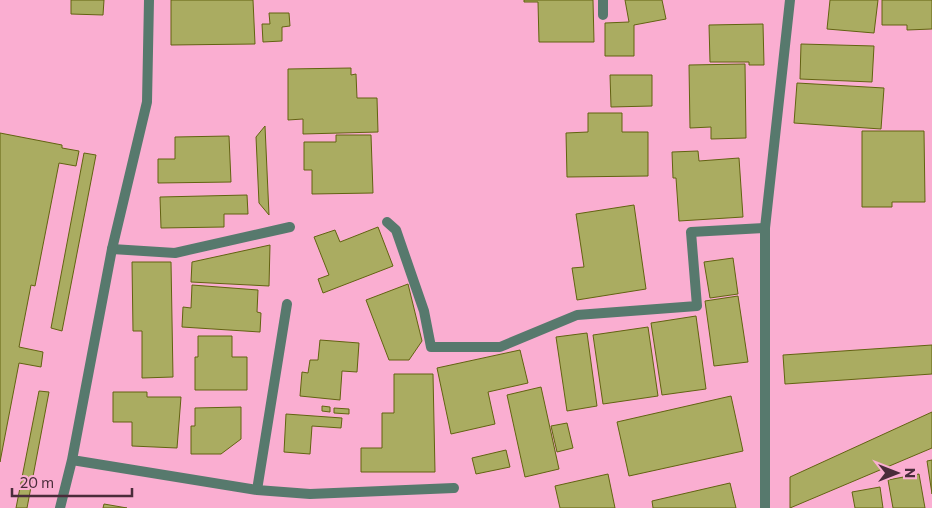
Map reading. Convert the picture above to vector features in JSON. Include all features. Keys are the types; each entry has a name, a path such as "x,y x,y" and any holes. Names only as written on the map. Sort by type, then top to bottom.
{"street":[{"path":"60,508 72,460 112,249 147,102 149,0"},
{"path":"603,0 603,15"},
{"path":"765,508 765,228 790,0"},
{"path":"387,222 396,230 424,311 430,347 500,347 577,314 697,306 691,232 765,228"},
{"path":"112,249 176,253 290,227"},
{"path":"256,490 287,304"},
{"path":"72,460 256,490 310,494 454,488"}],"building":[{"path":"71,0 104,0 103,15 71,14"},
{"path":"171,0 253,0 255,44 171,45"},
{"path":"524,0 593,0 594,42 539,42 538,2 524,2"},
{"path":"625,0 662,0 666,19 634,25 634,56 605,56 605,23 629,22"},
{"path":"830,0 878,0 874,33 827,29"},
{"path":"882,0 932,0 932,29 907,30 907,25 882,25"},
{"path":"269,13 289,13 290,26 282,27 282,41 263,42 262,24 270,24"},
{"path":"763,24 764,65 749,65 749,62 710,62 709,25"},
{"path":"801,44 874,46 872,82 800,79"},
{"path":"745,64 746,138 711,139 711,127 690,128 689,65"},
{"path":"351,68 351,75 356,74 357,98 377,98 378,132 303,134 303,119 288,120 288,69"},
{"path":"610,75 652,75 652,106 611,107"},
{"path":"797,83 884,88 881,129 794,123"},
{"path":"588,113 622,113 622,132 648,132 648,176 567,177 566,133 588,132"},
{"path":"265,126 269,215 259,203 256,137"},
{"path":"862,131 924,131 925,202 892,202 892,207 862,207"},
{"path":"0,133 62,145 62,148 79,151 76,166 59,163 35,286 31,285 19,347 43,352 41,367 19,363 0,462"},
{"path":"336,135 371,135 373,193 312,194 312,170 304,170 304,142 336,142"},
{"path":"229,136 231,182 158,183 158,159 175,159 175,137"},
{"path":"698,151 699,161 739,158 743,217 679,221 676,178 673,178 672,152"},
{"path":"84,153 96,155 62,331 51,328"},
{"path":"247,195 248,214 224,214 224,227 161,228 160,197"},
{"path":"634,205 646,289 577,300 572,268 584,267 576,214"},
{"path":"378,227 393,266 323,293 318,279 329,275 314,237 335,230 340,242"},
{"path":"270,245 269,286 191,282 192,262"},
{"path":"733,258 738,294 710,298 704,262"},
{"path":"132,262 171,262 173,377 142,378 142,331 133,331"},
{"path":"408,284 422,341 409,360 389,360 366,300"},
{"path":"192,285 258,290 257,312 261,313 260,332 182,327 183,307 191,308"},
{"path":"738,296 748,362 714,366 705,301"},
{"path":"696,316 706,389 662,395 651,323"},
{"path":"648,327 658,396 603,404 593,335"},
{"path":"587,333 597,406 567,411 556,337"},
{"path":"198,336 232,336 232,357 247,357 247,390 195,390 195,357 198,357"},
{"path":"320,340 359,343 357,372 342,371 340,400 300,396 302,372 308,373 310,360 318,360"},
{"path":"932,345 932,374 785,384 783,355"},
{"path":"520,350 528,383 488,392 495,424 451,434 437,368"},
{"path":"394,374 433,374 435,472 361,472 361,448 382,448 382,413 394,413"},
{"path":"541,387 559,469 525,477 507,395"},
{"path":"39,391 49,392 27,508 16,508"},
{"path":"113,392 147,392 147,397 181,397 177,448 132,446 132,422 113,422"},
{"path":"731,396 743,451 629,476 617,422"},
{"path":"322,406 330,407 330,412 322,411"},
{"path":"241,407 241,439 221,454 191,454 191,426 195,426 195,408"},
{"path":"334,408 349,409 349,414 334,413"},
{"path":"932,412 932,448 790,508 790,477"},
{"path":"286,414 342,418 341,428 312,426 310,454 284,452"},
{"path":"567,423 573,448 557,452 551,426"},
{"path":"506,450 510,467 476,474 472,458"},
{"path":"932,460 932,494 927,461"},
{"path":"608,474 615,508 560,508 555,486"},
{"path":"919,474 925,508 893,508 888,480"},
{"path":"730,483 736,508 653,508 652,501"},
{"path":"880,487 883,508 855,508 852,492"},
{"path":"104,504 127,508 103,508"}]}
